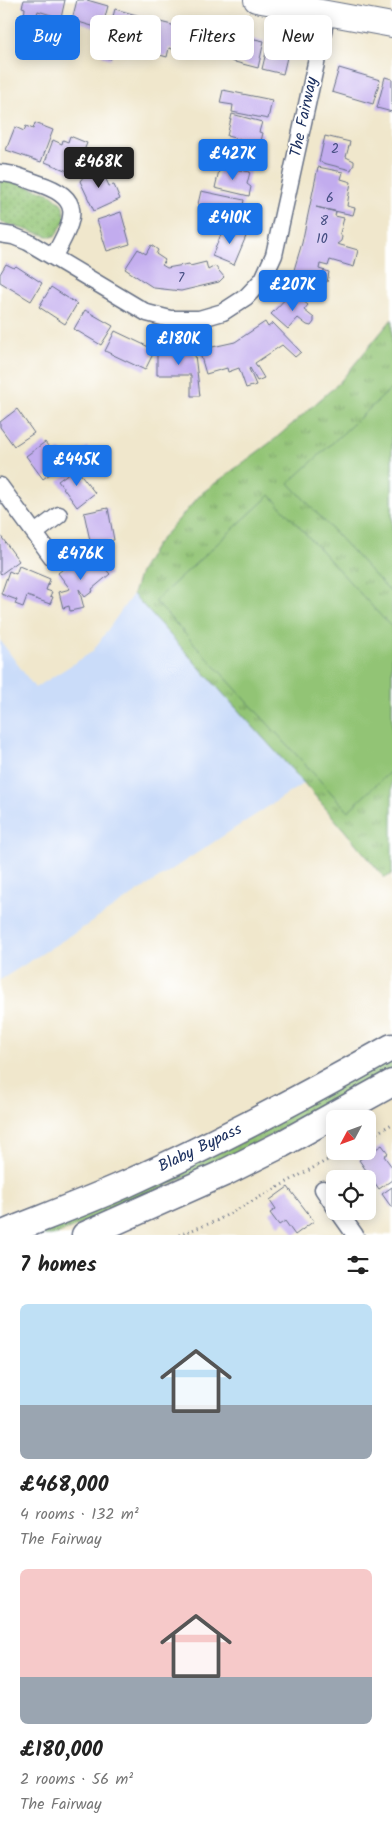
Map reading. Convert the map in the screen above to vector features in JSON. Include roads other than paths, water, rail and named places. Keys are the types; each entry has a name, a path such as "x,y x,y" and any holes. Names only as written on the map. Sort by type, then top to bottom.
{"main road":[{"name":"Blaby Bypass","path":"0,1235 126,1184 195,1152 312,1092 392,1047"},
{"name":"Blaby Bypass","path":"85,1235 224,1173 282,1144 392,1083"}],"street":[{"path":"256,0 392,24"},
{"name":"The Fairway","path":"0,234 13,236 54,256 147,312 170,319 200,319 222,312 246,298 262,279 274,255 327,13"},
{"path":"0,173 8,173 54,188 62,193 69,202 72,212 71,223 54,256"},
{"path":"0,486 52,557"},
{"path":"35,533 59,515"},
{"path":"323,1189 326,1193"},
{"path":"347,1220 355,1235"}]}
